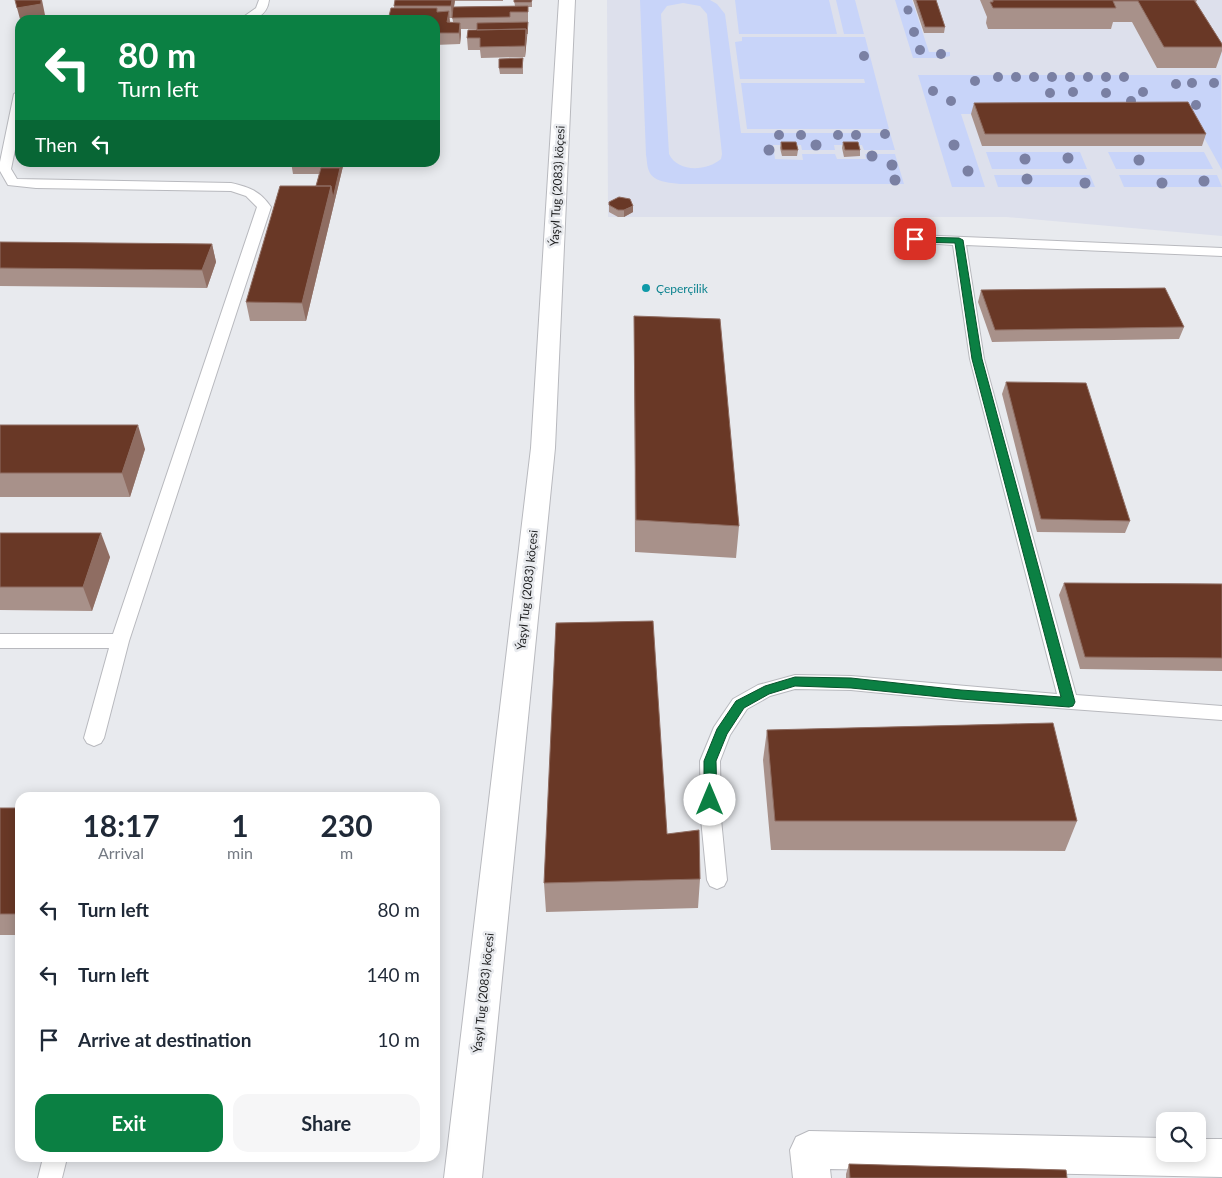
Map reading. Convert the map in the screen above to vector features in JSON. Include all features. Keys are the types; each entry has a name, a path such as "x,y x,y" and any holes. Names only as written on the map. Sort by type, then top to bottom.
{"street":[{"name":"Ýaşyl Tug (2083) köçesi","path":"463,1178 543,448 567,0"},
{"path":"812,1178 809,1150 1222,1158"}],"lane":[{"path":"256,15 264,4 264,0"},
{"path":"15,119 5,168 13,182 232,187 245,189 258,197 264,207 120,641 94,738"},
{"path":"915,239 1222,252"},
{"path":"959,240 977,359 1069,702"},
{"path":"0,641 120,641"},
{"path":"717,880 710,819 710,761 721,732 740,704 765,690 795,682 851,683 961,694 1222,713"},
{"path":"50,1178 53,1162"}],"shaded area":[{"path":"607,0 1222,0 1222,236 1007,217 608,217"},
{"path":"640,0 710,0 717,4 725,14 741,133 890,133 895,150 864,150 862,145 834,145 835,150 802,150 801,145 773,145 775,159 803,160 802,154 835,154 837,159 866,159 865,154 895,154 904,184 676,184 654,178 648,168","holes":["683,3 700,6 707,14 722,154 721,159 715,163 701,168 693,168 679,164 669,154 661,14 667,6"]},
{"path":"735,0 829,0 837,34 739,34"},
{"path":"836,0 855,0 864,34 844,34"},
{"path":"895,0 912,0 929,52 950,52 950,56 942,58 913,58"},
{"path":"742,37 865,37 889,129 747,129 741,83 865,83 864,79 740,79 735,42 742,41"},
{"path":"918,75 1221,75 1222,170 1191,114 961,114 985,187 952,187"},
{"path":"986,152 1080,152 1087,169 992,169"},
{"path":"1108,152 1204,152 1213,169 1116,169"},
{"path":"994,175 1090,175 1095,187 998,187"},
{"path":"1119,175 1217,175 1222,187 1124,187"}],"building":[{"path":"15,0 41,0 41,4 17,8"},
{"path":"395,0 452,0 451,6 394,6"},
{"path":"514,0 532,0 531,2 514,2"},
{"path":"916,0 936,0 945,27 925,27"},
{"path":"993,0 1194,0 1222,44 1222,47 1164,47 1138,1 1113,1 1116,8 993,8 990,2 993,2"},
{"path":"528,6 528,12 510,12 510,17 452,18 453,7"},
{"path":"391,8 437,8 437,12 449,11 447,22 460,23 459,33 440,33 440,15 389,15"},
{"path":"528,22 527,34 526,29 477,30 477,23"},
{"path":"526,29 525,46 480,47 480,38 467,38 468,30"},
{"path":"523,58 522,68 499,68 499,59"},
{"path":"1188,102 1206,134 985,134 974,103"},
{"path":"781,142 796,142 798,150 782,150"},
{"path":"843,142 858,142 860,150 845,150"},
{"path":"321,168 340,168 333,198 331,186 316,186"},
{"path":"280,186 331,186 302,303 246,302"},
{"path":"619,197 630,199 633,206 624,210 618,210 609,205 609,202"},
{"path":"0,242 212,244 202,270 0,268"},
{"path":"1165,288 1184,327 995,330 981,290"},
{"path":"634,316 720,319 739,526 636,520"},
{"path":"1006,382 1086,383 1130,521 1041,519"},
{"path":"0,425 138,425 122,473 0,473"},
{"path":"0,533 101,533 83,587 0,587"},
{"path":"1064,583 1222,584 1222,658 1085,657"},
{"path":"653,621 667,834 699,830 700,879 544,883 556,623"},
{"path":"1053,723 1077,821 775,821 767,730"},
{"path":"0,808 15,808 15,914 0,914"},
{"path":"849,1164 1066,1170 1067,1178 850,1178"}],"place":[{"name":"Çeperçilik","path":"646,288"}],"route":[{"path":"710,800 710,761 721,732 740,704 765,690 795,682 851,683 1069,702 977,359 959,240 915,239"}]}
